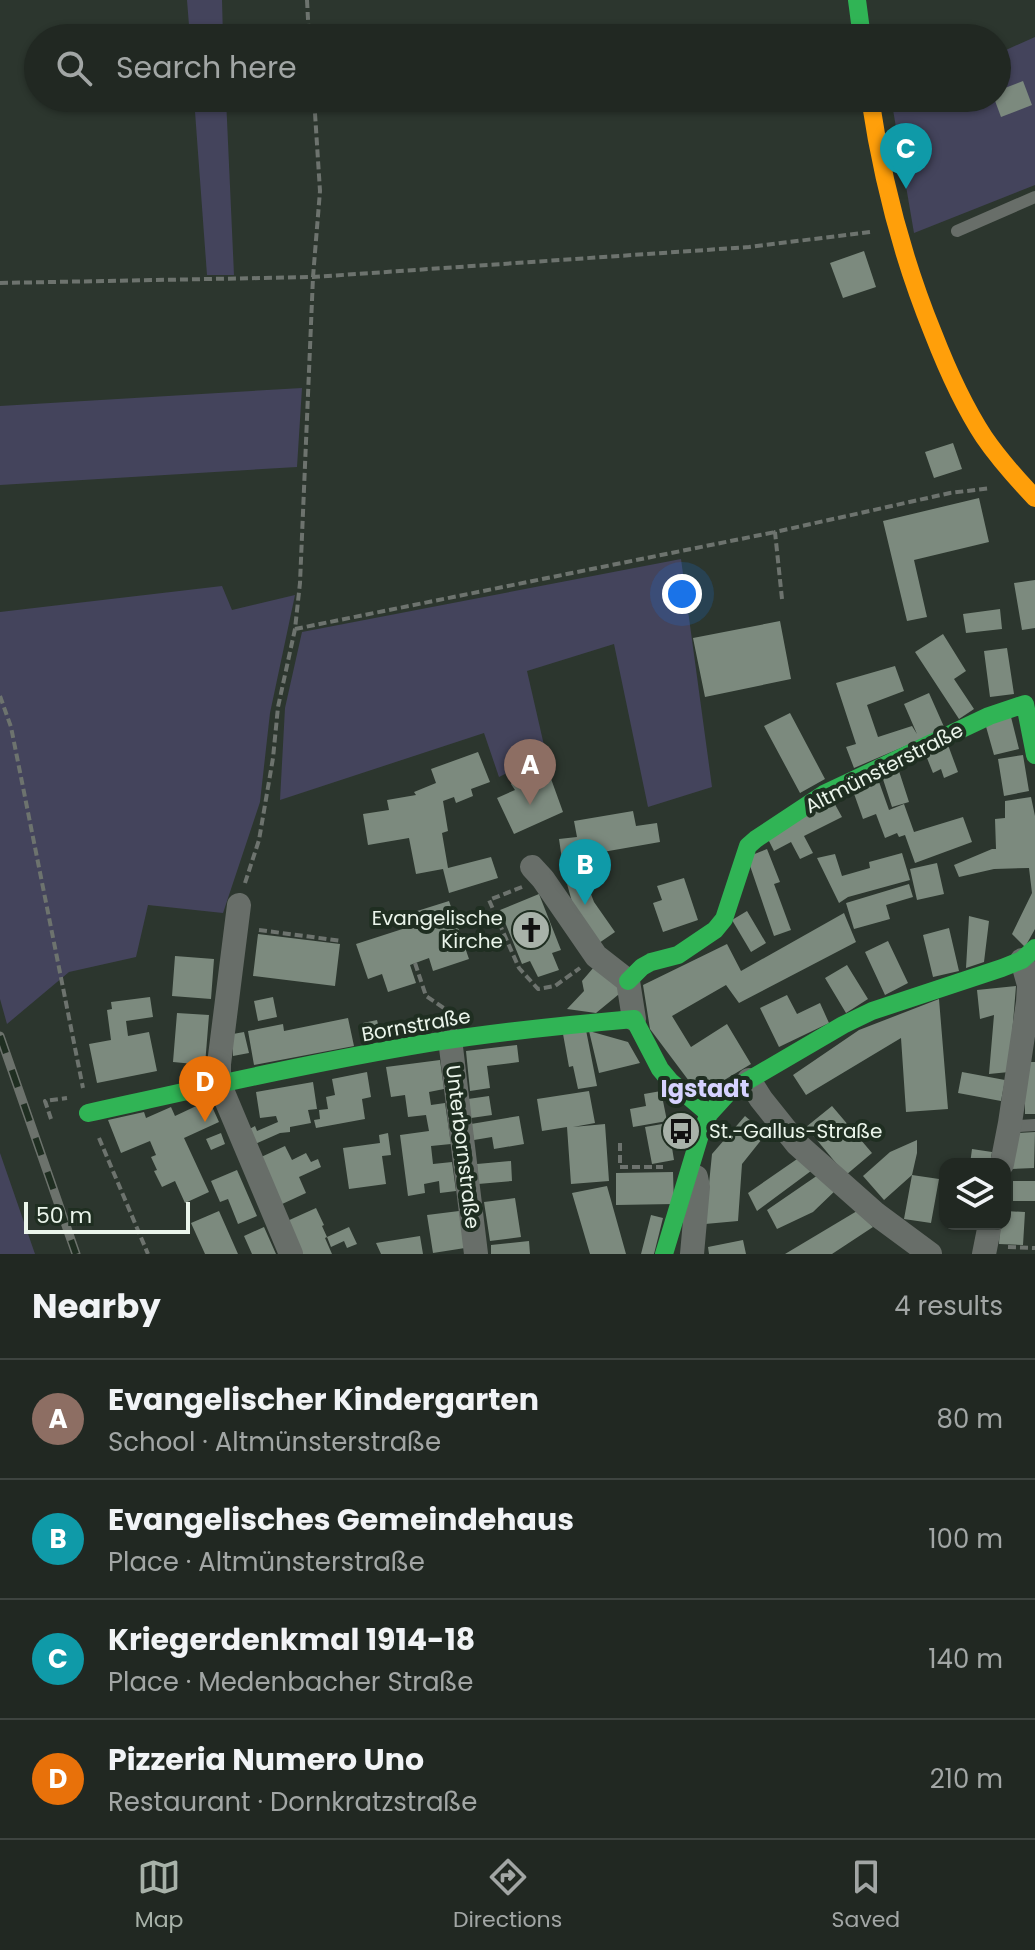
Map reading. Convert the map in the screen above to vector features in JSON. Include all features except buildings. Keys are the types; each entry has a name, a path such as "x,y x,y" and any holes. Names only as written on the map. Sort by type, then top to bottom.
{"street":[{"path":"857,0 860,24"},
{"path":"872,112 883,173 909,273 953,382 986,440 1035,498"},
{"name":"Altmünsterstraße","path":"628,981 642,967 678,955 715,930 724,919 748,846 824,794 989,716 1025,704 1035,755"},
{"path":"538,873 596,956 628,981 634,1019 660,1069 709,1114"},
{"path":"238,916 219,1083 291,1254"},
{"path":"664,1254 698,1138 709,1114 720,1100 749,1080 872,1011 1002,968 1028,954 1028,1002 1003,1158"},
{"name":"Bornstraße","path":"86,1104 219,1083 450,1039 634,1019"},
{"name":"Unterbornstraße","path":"450,1039 476,1254"},
{"path":"749,1080 797,1144 876,1214 930,1254"},
{"path":"690,1167 696,1175 698,1187 692,1254"},
{"path":"984,1254 989,1230"}],"lane":[{"path":"957,231 1035,197"},
{"path":"1010,1123 1035,1125"}],"path":[{"path":"307,0 308,24"},
{"path":"315,112 320,191 313,277 300,583 259,840 238,916 342,941"},
{"path":"0,283 313,277 749,247 896,229"},
{"path":"295,629 775,532 950,493 990,489 1014,476"},
{"path":"775,532 782,599"},
{"path":"0,696 11,727 86,1104 148,1254"},
{"path":"538,873 489,900 519,968 538,989 555,986 596,956"},
{"path":"415,963 426,996 449,1012 450,1039"},
{"path":"45,1121 51,1119 45,1101 86,1104"},
{"path":"620,1143 620,1167 690,1167"}],"shaded area":[{"path":"187,0 222,0 223,24 189,24"},
{"path":"1035,37 1035,185 914,233 893,112 1011,112 1011,48"},
{"path":"195,112 227,112 234,275 207,275"},
{"path":"302,388 297,467 0,485 0,406"},
{"path":"681,559 712,787 648,807 614,644 527,671 546,754 499,777 484,733 280,800 285,708 302,632"},
{"path":"222,586 232,610 295,595 270,713 260,802 223,913 148,905 136,957 69,972 7,1024 0,999 0,612"},
{"path":"0,1153 35,1254 0,1254"}],"railway":[{"path":"0,1036 76,1254"}],"traffic: fast":[{"path":"857,0 860,24"},
{"path":"628,981 642,967 678,955 715,930 724,919 748,846 824,794 989,716 1025,704 1035,755"},
{"path":"664,1254 700,1135 709,1114 730,1091 872,1011 1002,968 1022,960 1035,948"},
{"path":"88,1113 428,1043 634,1019 660,1069 709,1114"}],"traffic: slow":[{"path":"873,112 894,217 938,346 962,400 984,437 1035,498"}],"place":[{"name":"Kriegerdenkmal 1914-18","path":"906,189"},
{"name":"Evangelischer Kindergarten","path":"530,805"},
{"name":"Evangelisches Gemeindehaus","path":"585,905"},
{"name":"Evangelische Kirche","path":"531,930"},
{"name":"Pizzeria Numero Uno","path":"205,1122"},
{"name":"St.-Gallus-Straße","path":"681,1131"}],"district":[{"name":"Igstadt","path":"705,1088"}]}
